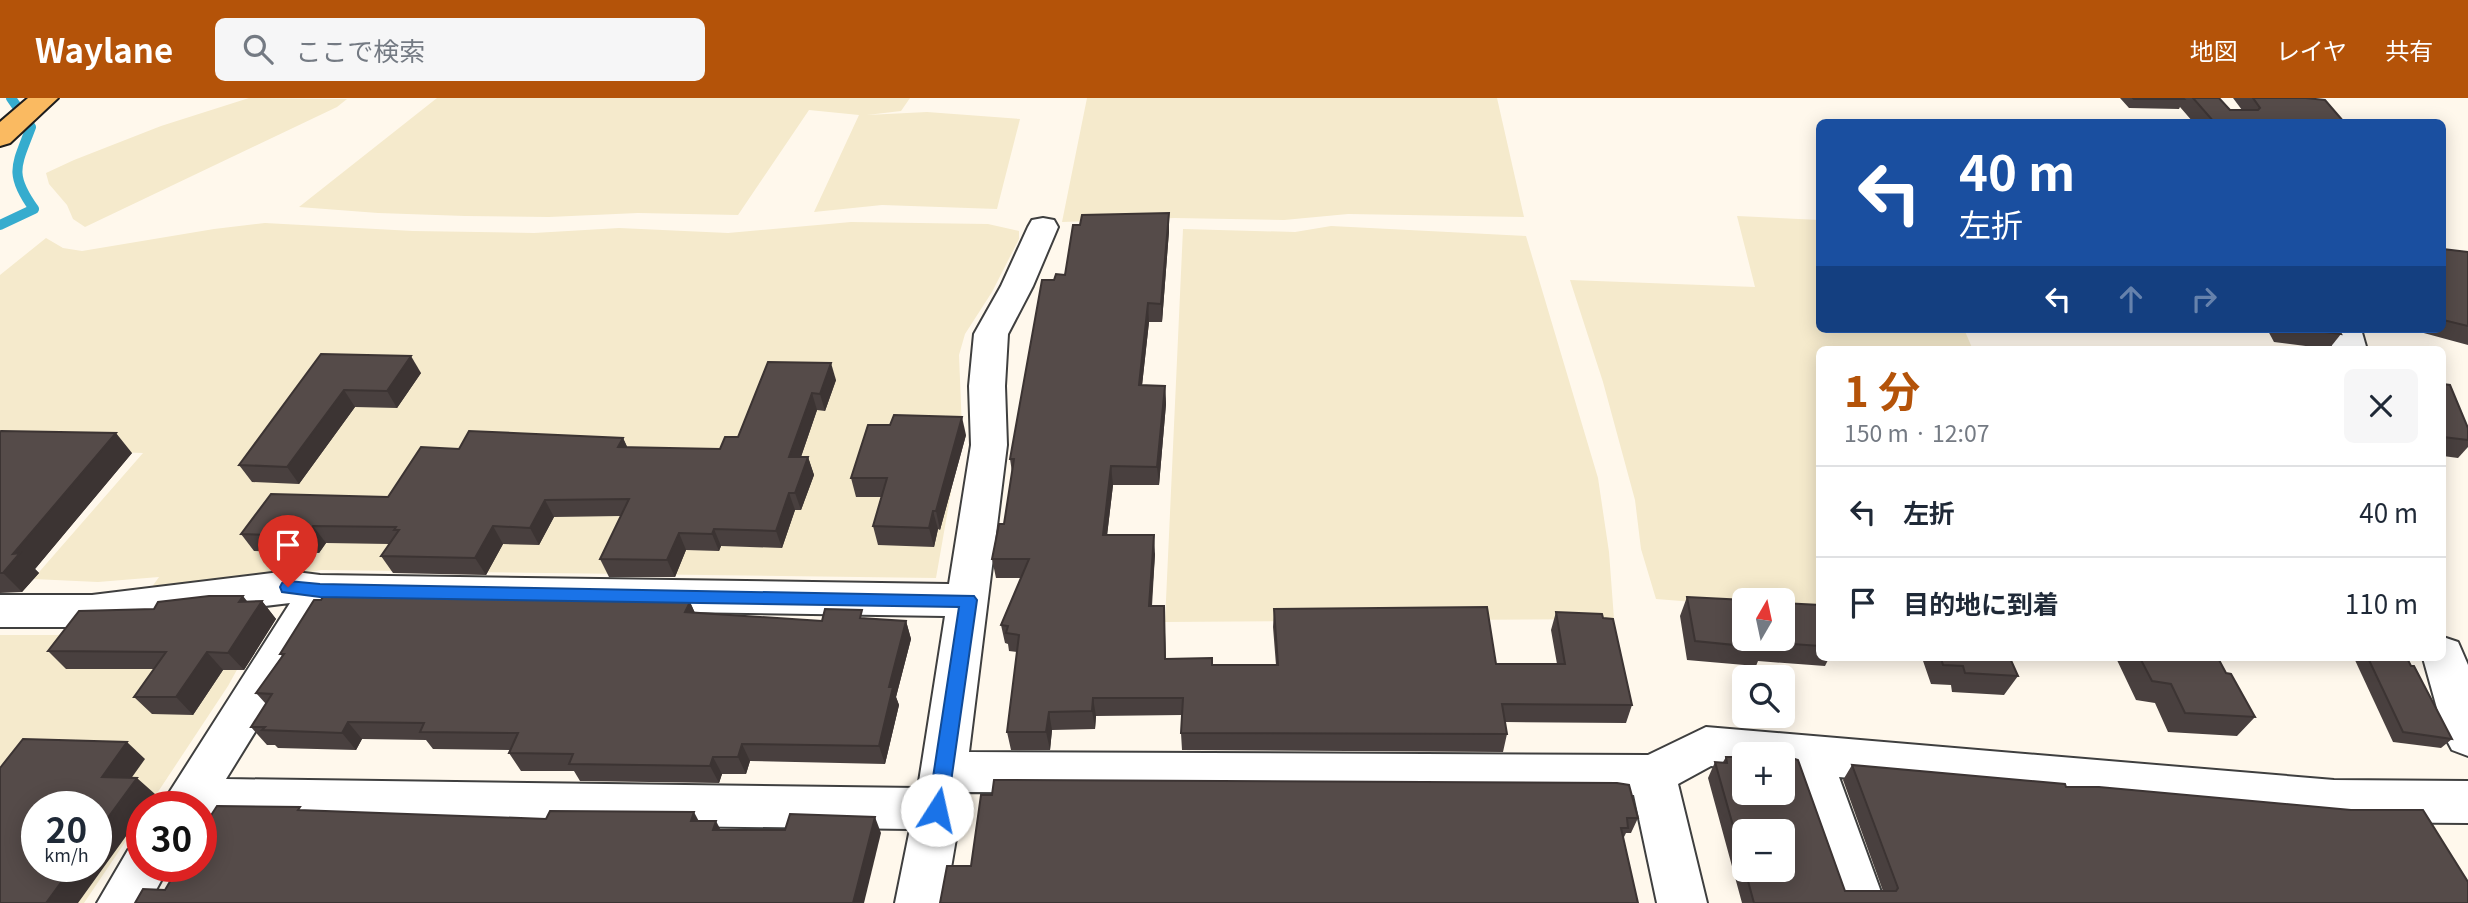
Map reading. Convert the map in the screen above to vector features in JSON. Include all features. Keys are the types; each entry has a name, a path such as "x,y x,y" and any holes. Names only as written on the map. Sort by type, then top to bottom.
{"main road":[{"path":"2,136 44,98"}],"street":[{"path":"920,903 941,791 989,445 987,386 991,334 1017,286 1043,227"},
{"path":"0,611 92,611 288,587 320,591 968,600"},
{"path":"194,791 320,591"},
{"path":"2445,661 2468,737"},
{"path":"217,803 941,791 1653,775 1706,746 2334,801 2468,802"},
{"path":"1810,755 1860,903"},
{"path":"1653,775 1682,903"},
{"path":"122,903 135,882"}],"shaded area":[{"path":"249,98 347,99 337,107 85,227 73,219 67,205 49,184 46,173 74,160 161,126"},
{"path":"437,98 910,98 901,111 867,115 927,112 1020,119 997,209 882,205 814,212 859,115 809,110 738,215 638,213 549,217 465,216 299,207"},
{"path":"1087,98 1497,98 1524,217 1348,214 1284,220 1175,218 1062,222"},
{"path":"1737,216 1816,220 1816,333 1966,333 1971,346 1816,346 1816,612 1796,610 1796,588 1732,588 1732,605 1656,599 1641,549 1635,500 1603,382 1570,280 1755,287"},
{"path":"851,222 988,224 1019,231 1019,239 992,292 965,334 959,355 962,429 936,578 321,570 242,586 144,598 159,577 98,582 33,579 143,453 19,449 0,470 0,275 46,238 63,248 82,251 265,223 413,231 534,233 619,228 728,233"},
{"path":"1331,226 1526,236 1598,478 1609,552 1614,619 1165,622 1183,229 1295,232"},
{"path":"270,610 228,686 159,791 126,791 126,841 112,861 112,791 21,791 21,882 98,882 84,903 0,903 0,635 57,635 165,625"}],"building":[{"path":"2183,98 2184,99 2134,99"},
{"path":"2193,98 2219,98 2230,110 2258,110 2260,108 2253,98 2325,100 2341,119 2211,119"},
{"path":"1169,213 1161,304 1148,303 1139,385 1165,386 1157,467 1111,466 1103,535 1154,535 1149,606 1164,606 1165,659 1212,658 1212,665 1278,665 1274,609 1487,607 1496,664 1565,664 1556,612 1602,614 1603,618 1613,619 1632,705 1502,704 1507,734 1181,733 1183,698 1093,698 1092,711 1049,712 1046,732 1007,732 1019,635 1006,633 1008,626 1001,625 1029,559 992,559 999,524 1004,524 1014,459 1010,459 1042,280 1054,280 1056,274 1065,275 1073,225 1080,225 1082,215"},
{"path":"2446,249 2468,252 2468,326 2446,321"},
{"path":"321,354 411,356 387,391 344,390 287,467 239,465"},
{"path":"768,362 831,363 820,394 812,393 789,457 808,457 795,493 789,493 776,531 714,529 712,534 679,533 667,560 600,559 629,499 545,500 530,528 493,526 475,558 381,556 399,530 394,530 396,527 313,526 307,536 241,534 271,494 388,497 421,447 459,449 469,431 623,438 618,447 720,449 725,437 738,437"},
{"path":"2446,384 2450,385 2468,428 2468,440 2446,437"},
{"path":"894,415 962,417 929,528 873,526 887,478 851,478 868,425 890,425"},
{"path":"1,431 116,433 13,554 20,553 3,573 0,573"},
{"path":"326,592 651,596 649,600 690,602 685,612 822,621 825,609 862,610 860,618 906,621 889,687 893,687 879,746 742,744 738,757 713,757 710,766 569,764 573,754 509,753 518,733 420,732 424,723 348,722 342,733 262,730 265,727 251,727 272,694 256,693 284,654 280,654 314,600 321,600"},
{"path":"209,596 243,596 239,602 262,601 228,653 207,652 176,697 134,697 166,652 48,651 79,611 154,609 158,602"},
{"path":"1687,597 1732,599 1732,645 1695,641"},
{"path":"1796,604 1816,605 1816,646 1796,644"},
{"path":"1942,661 2011,661 2018,676 1965,673 1963,666 1943,665"},
{"path":"2142,661 2220,661 2226,673 2231,674 2255,717 2185,713 2171,684 2152,681"},
{"path":"2369,661 2408,661 2414,666 2452,739 2403,732"},
{"path":"23,739 127,742 102,777 137,778 112,812 112,791 21,791 21,882 61,882 46,903 0,903 0,768"},
{"path":"1726,757 1732,757 1732,805 1795,805 1795,759 1798,760 1845,891 1896,891 1898,888 1852,765 2065,784 2066,787 2099,787 2351,810 2423,810 2468,882 2468,903 1754,903 1748,882 1795,882 1795,819 1732,819 1732,822 1715,762 1727,763"},
{"path":"994,780 1629,785 1638,818 1627,818 1628,828 1621,828 1638,903 940,903 947,866 971,866 981,795 992,795"},
{"path":"217,806 300,807 298,810 546,819 550,811 694,812 691,821 716,821 713,830 785,830 790,814 875,817 853,903 135,903 143,889 165,890 170,882 217,882"}],"waterway":[{"path":"0,225 34,209 18,177 19,160 31,127 11,98"}],"route":[{"path":"288,587 320,591 968,600 937,810"}]}
